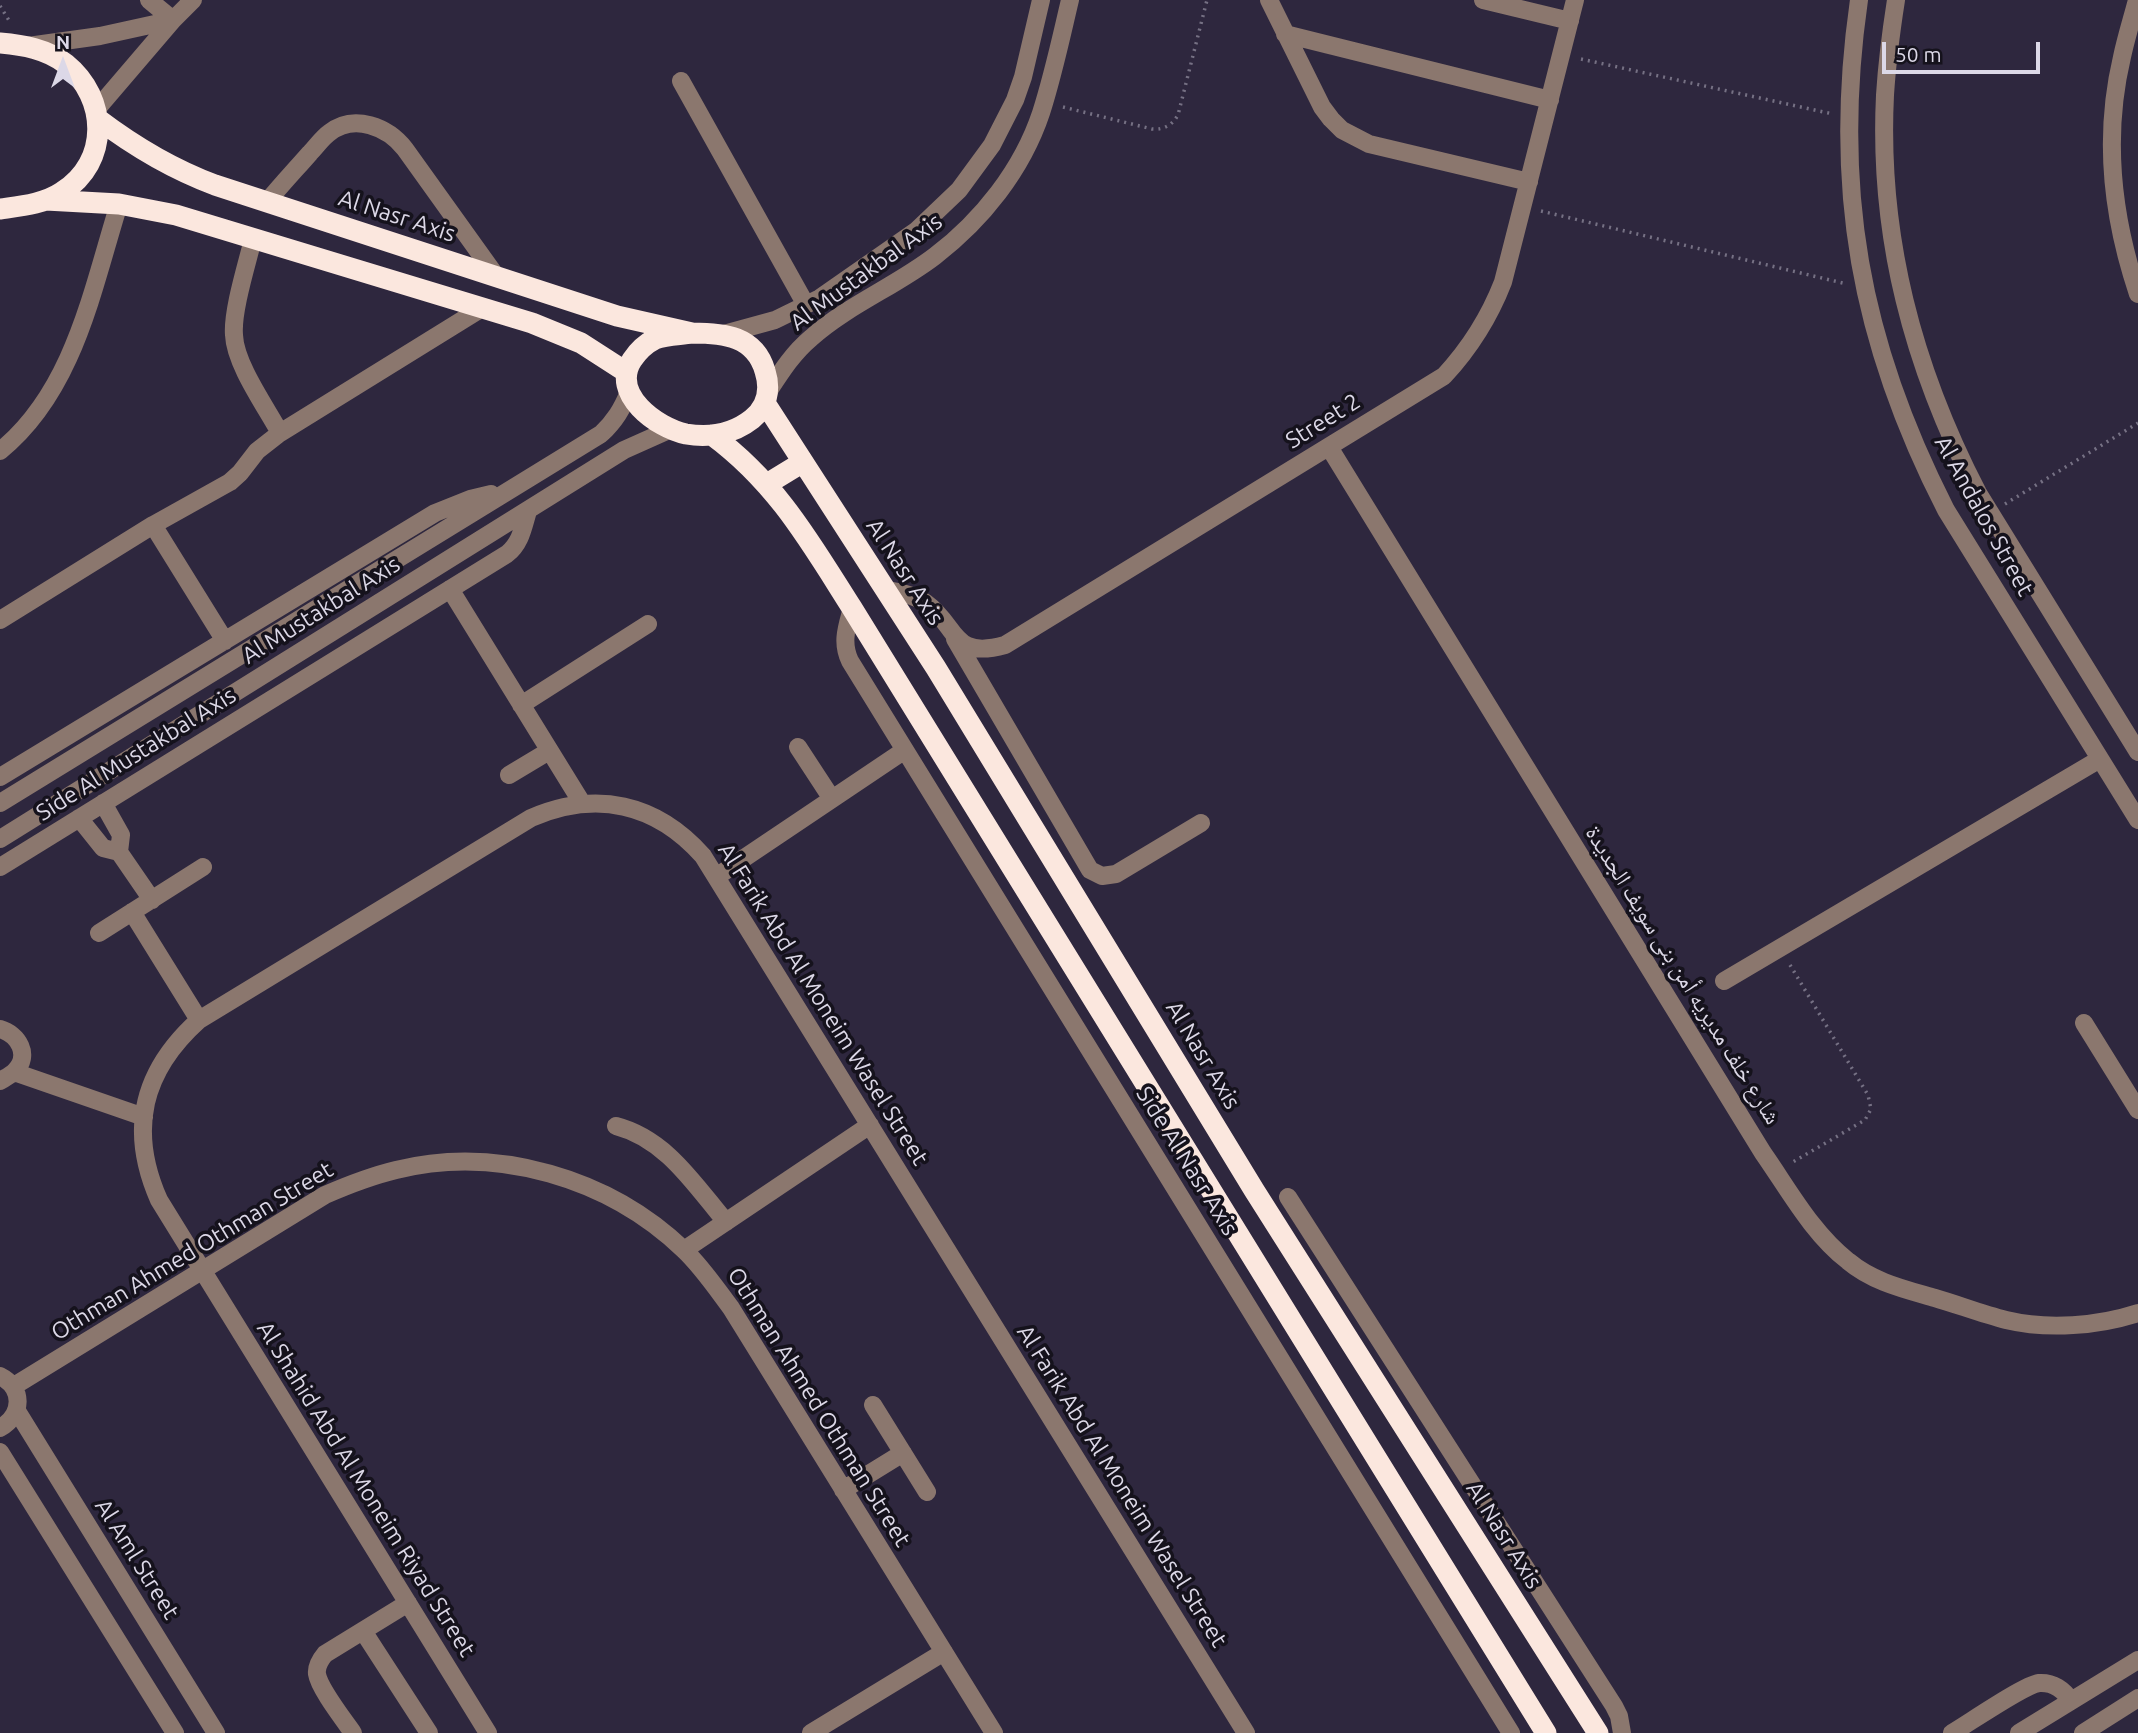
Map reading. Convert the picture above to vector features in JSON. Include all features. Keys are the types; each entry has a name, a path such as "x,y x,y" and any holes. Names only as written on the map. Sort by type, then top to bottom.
{"highway":[{"path":"0,43 26,46 53,56 65,64 85,84 97,114 96,148 83,174 60,194 46,200 0,209"},
{"name":"Al Nasr Axis","path":"97,114 142,150 165,164 215,185 617,316 692,333"},
{"path":"46,200 119,204 176,215 557,332 604,357 628,382 647,414 684,434 712,435 737,429 757,414 767,397 768,379 757,355 737,338 724,334 692,333 658,338 649,343 636,354 628,382"},
{"name":"Al Nasr Axis","path":"767,397 803,462 936,668 1254,1190 1598,1733"},
{"path":"712,435 741,458 790,512 852,608 1546,1733"},
{"path":"767,484 803,462"},
{"path":"1222,1209 1254,1190"}],"street":[{"path":"149,0 173,19"},
{"path":"97,114 173,19 193,0"},
{"name":"Al Mustakbal Axis","path":"724,334 775,320 806,306 916,231 939,211 978,166 992,145 1014,100 1023,76 1041,0"},
{"name":"Al Mustakbal Axis","path":"767,397 788,363 812,337 934,257 984,211 1018,163 1030,139 1044,103 1070,0"},
{"path":"1269,0 1322,107 1331,119 1355,138 1369,145 1529,182"},
{"path":"1482,0 1570,21"},
{"name":"Street 2","path":"956,639 984,649 1005,645 1444,376 1475,340 1503,282 1576,0"},
{"name":"Al Andalos Street","path":"1859,0 1853,42 1849,117 1850,190 1864,288 1887,373 1924,466 1946,510 2138,820"},
{"name":"Al Andalos Street","path":"1896,0 1885,95 1884,144 1890,220 1898,274 1921,362 1956,450 1991,513 2138,752"},
{"path":"2137,0 2130,58 2112,117 2112,177 2121,237 2138,294"},
{"path":"26,46 100,36 173,19"},
{"path":"1285,33 1550,100"},
{"path":"681,81 806,306"},
{"path":"267,202 329,133 349,125 381,128 390,133 405,149 496,276"},
{"path":"0,451 37,413 59,379 75,342 119,204"},
{"path":"253,239 234,322 235,344 242,364 280,433"},
{"path":"0,620 153,525 230,482 257,451 280,433 482,308"},
{"name":"Al Mustakbal Axis","path":"0,803 601,434 614,422 623,408 628,382"},
{"name":"Al Mustakbal Axis","path":"0,838 624,450 671,429"},
{"name":"شارع خلف مديريه أمن بنى سويف الجديدة","path":"1329,447 1763,1153 1832,1248 1849,1263 1888,1284 2009,1320 2084,1323 2138,1313"},
{"path":"0,777 435,513 470,499 508,490"},
{"name":"Side Al Mustakbal Axis","path":"0,867 512,550 520,538 528,511"},
{"path":"153,525 225,641"},
{"path":"450,589 582,803"},
{"path":"885,590 899,592 925,603 940,617 956,639 1090,870 1102,876 1116,874 1201,823"},
{"name":"Side Al Nasr Axis","path":"852,608 844,639 847,654 1511,1733"},
{"path":"255,623 265,638"},
{"path":"521,705 648,624"},
{"path":"798,747 832,799"},
{"path":"716,877 905,750"},
{"path":"509,775 549,751"},
{"path":"1724,981 2100,759"},
{"path":"103,803 121,835 119,852"},
{"name":"Al Farik Abd Al Moneim Wasel Street","path":"202,1270 159,1200 150,1180 142,1138 148,1094 162,1063 182,1035 199,1020 531,818 556,808 582,803 616,805 649,814 692,843 703,856 1246,1733"},
{"path":"79,818 103,848 119,852 152,900"},
{"path":"99,933 203,867"},
{"path":"132,912 199,1020"},
{"path":"2084,1023 2138,1110"},
{"path":"0,1030 18,1040 21,1048 22,1056 7,1076 144,1116"},
{"path":"684,1250 870,1125"},
{"path":"616,1126 639,1134 669,1155 726,1222"},
{"name":"Othman Ahmed Othman Street","path":"7,1381 202,1270 325,1195 361,1180 385,1172 436,1163 475,1162 513,1165 588,1186 622,1203 655,1225 684,1250 709,1278 731,1308 994,1733"},
{"path":"1288,1197 1614,1706 1622,1733"},
{"name":"Al Shahid Abd Al Moneim Riyad Street","path":"202,1270 488,1733"},
{"path":"0,1428 8,1423 17,1410 18,1398 7,1381"},
{"path":"873,1405 927,1492"},
{"name":"Al Aml Street","path":"17,1410 216,1733"},
{"path":"0,1452 175,1733"},
{"path":"844,1490 903,1453"},
{"path":"353,1733 319,1680 317,1669 321,1658 408,1604"},
{"path":"363,1631 429,1733"},
{"path":"811,1733 944,1652"},
{"path":"2019,1733 2138,1660"},
{"path":"1952,1733 2031,1685 2049,1684 2058,1687 2071,1701"},
{"path":"2083,1733 2138,1698"}],"path":[{"path":"1044,103 1152,130 1169,126 1178,115 1207,0"},
{"path":"1562,54 1849,117"},
{"path":"1522,206 1864,288"},
{"path":"1991,513 2138,423"},
{"path":"1763,1153 1777,1164 1794,1162 1865,1120 1871,1109 1868,1095 1780,948"}]}
